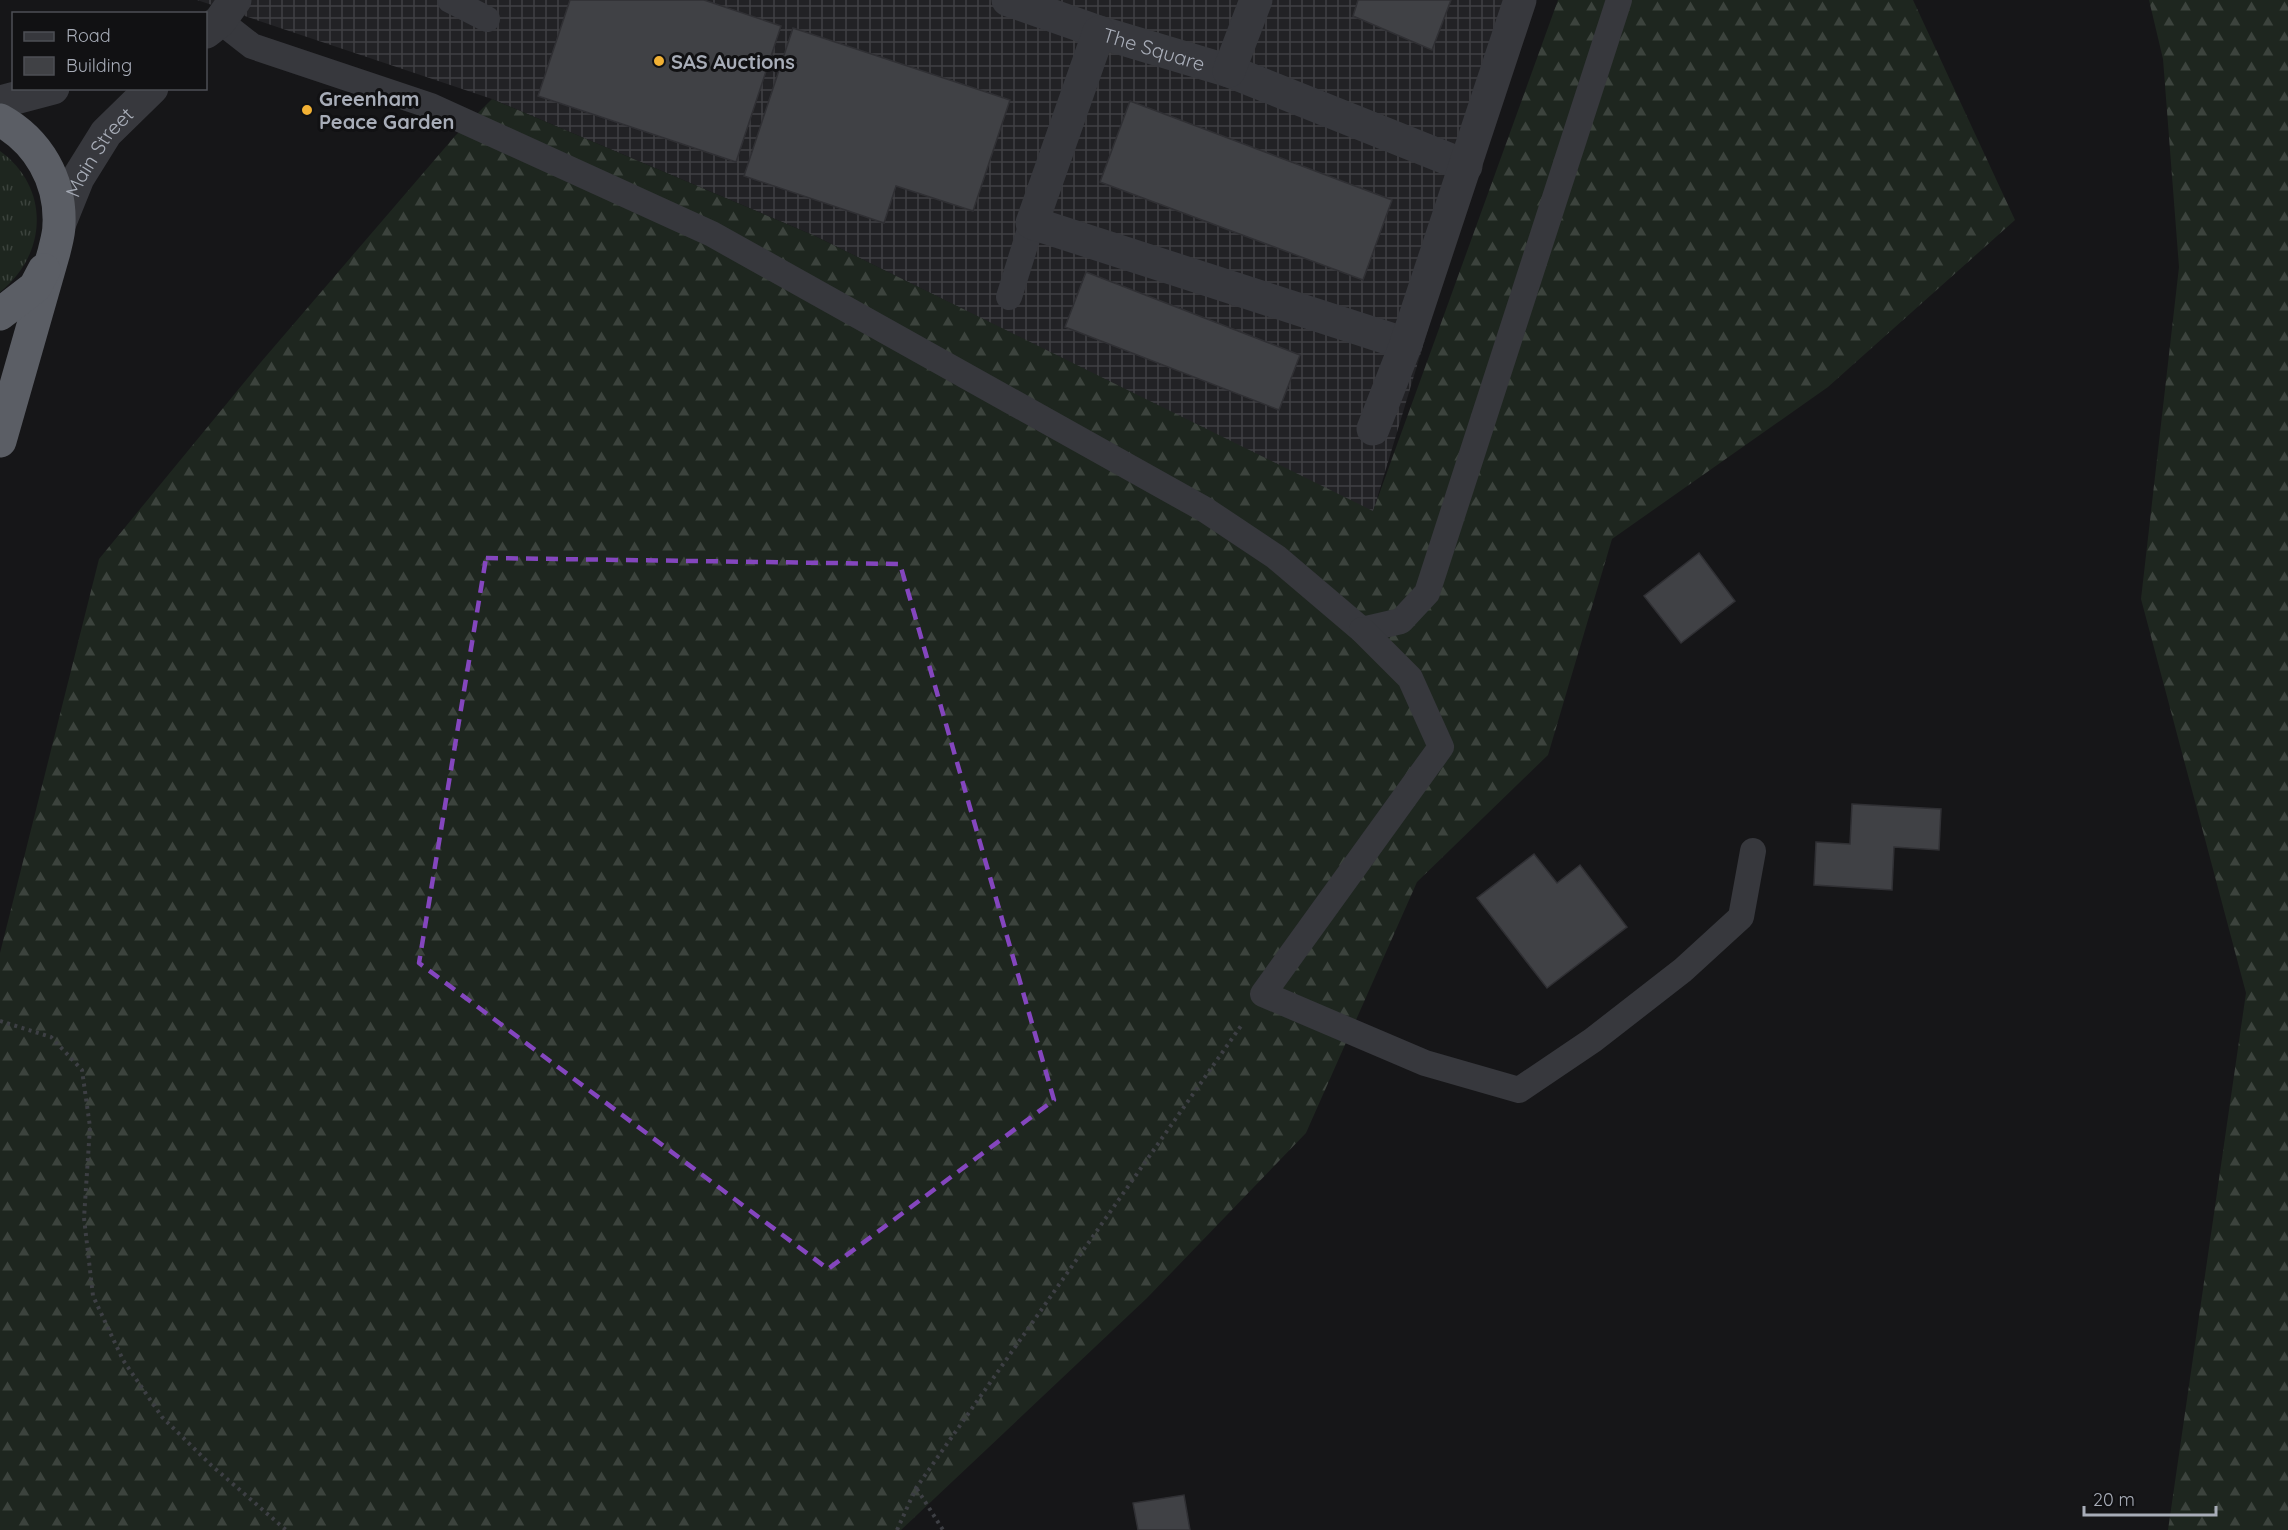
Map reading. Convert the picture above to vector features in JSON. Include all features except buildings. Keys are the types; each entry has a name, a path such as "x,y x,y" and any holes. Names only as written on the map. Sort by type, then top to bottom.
{"highway":[{"path":"0,120 19,130 42,157 57,190 57,239 0,441"},
{"path":"0,314 34,287 57,239"}],"street":[{"name":"The Square","path":"1008,0 1099,32 1229,71 1257,0"},
{"path":"1372,429 1406,345 1520,0"},
{"path":"1099,32 1032,223 1406,345"},
{"path":"1229,71 1466,166"},
{"path":"0,102 45,90"},
{"name":"Main Street","path":"57,239 78,178 106,133 150,90"}],"lane":[{"path":"450,0 487,19"},
{"path":"1362,630 1401,621 1427,593 1619,0"},
{"path":"220,18 252,46 431,106 712,234 1204,509 1276,557 1362,630 1410,678 1441,747 1263,994 1425,1063 1519,1090 1593,1040 1683,970 1741,917 1753,851"},
{"path":"1009,297 1032,223"}],"path":[{"path":"897,1530 916,1488 1263,994"},
{"path":"0,1021 51,1037 82,1070 90,1127 84,1218 93,1296 123,1360 162,1417 211,1465 286,1530"},
{"path":"916,1488 943,1530"}],"highlighted area":[{"path":"486,558 900,564 1054,1100 828,1269 419,963"}],"shaded area":[{"path":"197,0 1527,0 1373,512 815,236 492,99"}],"green space":[{"path":"1558,0 1913,0 2015,220 1828,387 1612,539 1548,755 1417,882 1306,1133 1147,1298 901,1530 0,1530 0,953 99,559 261,362 455,136 492,99 815,236 1373,511"},
{"path":"2149,0 2288,0 2288,1530 2168,1530 2246,993 2141,599 2179,267 2163,59"},
{"path":"0,151 17,166 28,183 35,202 37,222 34,241 27,260 16,277 0,292"}],"place":[{"name":"SAS Auctions","path":"659,61"},
{"name":"Greenham Peace Garden","path":"307,110"}]}
